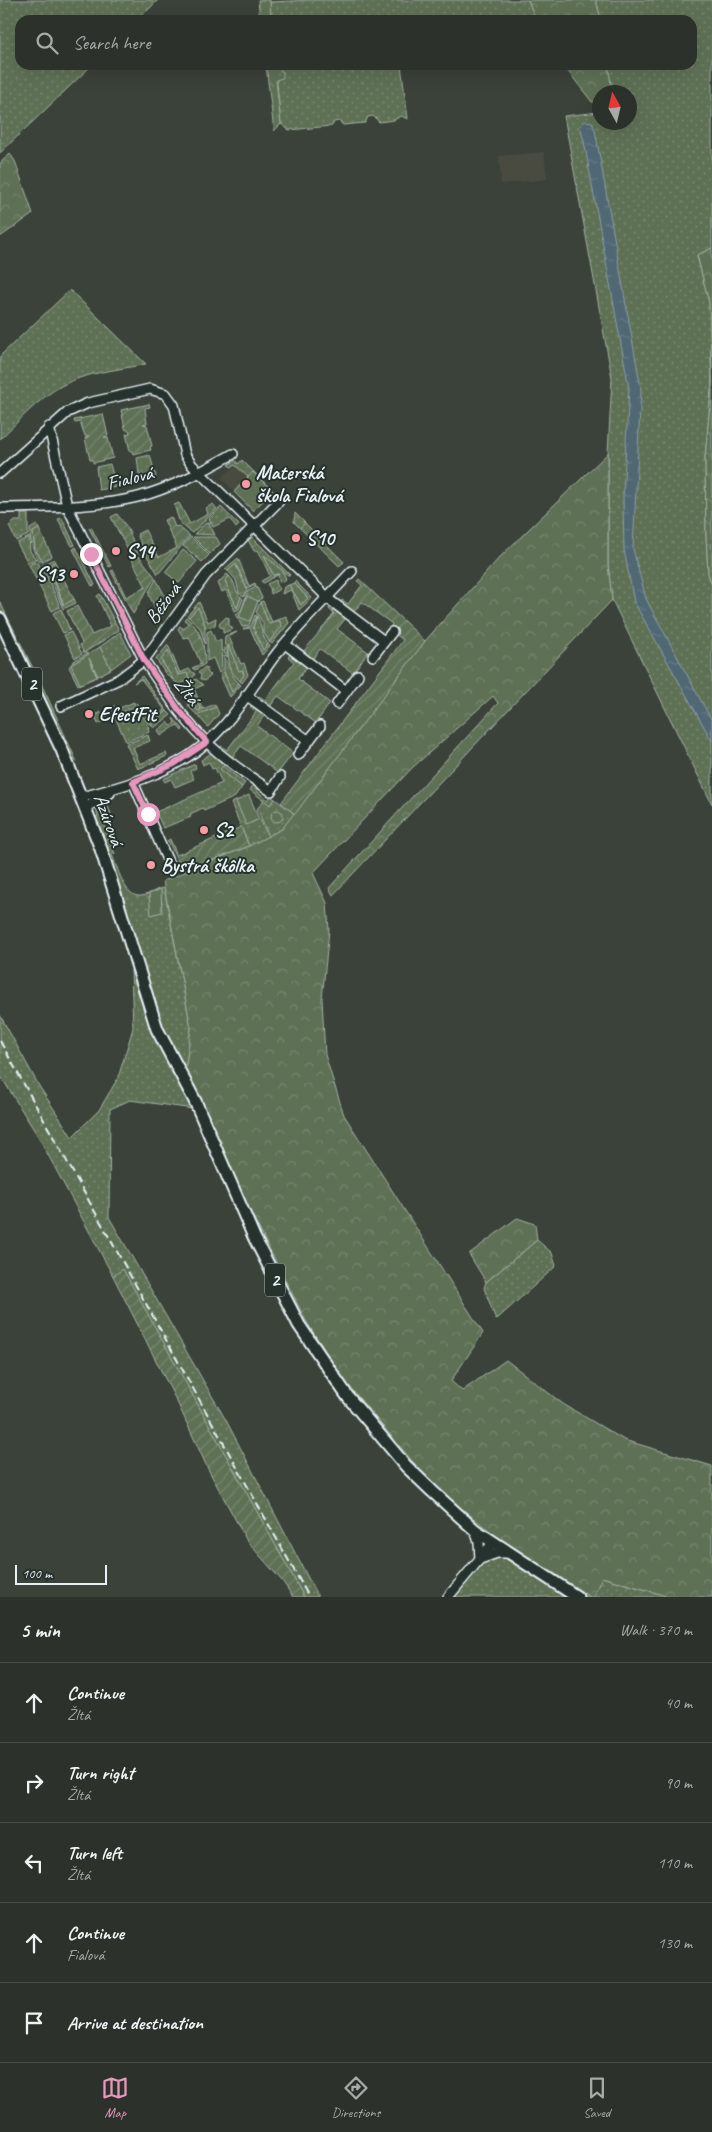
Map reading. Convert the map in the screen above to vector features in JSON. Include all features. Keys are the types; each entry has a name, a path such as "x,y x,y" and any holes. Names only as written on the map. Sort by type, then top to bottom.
{"main road":[{"name":"Azúrová","path":"0,619 52,728 81,797 100,849 148,1004 162,1041 198,1106 267,1265 314,1349 348,1397 401,1459 432,1491 475,1530"},
{"name":"2","path":"475,1530 576,1597"}],"street":[{"path":"0,474 49,427 68,412 88,403 155,390 166,394 174,405 185,455 199,472 327,597 384,642"},
{"path":"49,427 67,506 144,660"},
{"name":"Fialová","path":"0,508 100,504 139,496 164,488 232,454"},
{"name":"Béžová","path":"61,706 119,678 144,660 206,575 279,501"},
{"path":"85,808 121,787 174,764 207,742 225,723 285,644 352,571"},
{"path":"373,656 392,632"},
{"path":"285,644 346,691"},
{"name":"Žltá","path":"144,660 179,710 207,742 271,791 280,778"},
{"path":"337,704 358,675"},
{"path":"246,695 309,741"},
{"path":"298,755 320,726"},
{"path":"133,782 169,864"},
{"path":"81,797 121,787"},
{"path":"475,1530 479,1542 480,1559"},
{"path":"448,1597 493,1543"},
{"path":"480,1559 497,1553 510,1554"}],"shaded area":[{"path":"544,152 547,179 501,184 499,156"},
{"name":"Materská škola Fialová","path":"242,460 273,491 253,511 221,478"}],"green space":[{"path":"0,0 158,0 143,15 15,15 15,70 87,70 0,153"},
{"path":"258,0 270,0 271,15 260,15"},
{"path":"311,0 528,0 534,15 271,15 270,2"},
{"path":"528,0 596,0 600,15 534,15"},
{"path":"596,0 712,0 712,248 697,256 709,302 712,382 705,458 708,573 712,585 712,804 612,600 608,564 608,453 612,378 564,116 592,113 592,130 637,130 637,85 611,85 609,70 697,70 697,15 600,15"},
{"path":"267,70 281,70 283,72 283,78 276,80 281,124 274,131"},
{"path":"276,70 402,70 408,119 401,116 394,120 379,122 373,116 368,117 365,123 343,125 339,121 334,122 332,126 289,130 281,124"},
{"path":"567,70 609,70 611,85 592,85 592,102"},
{"path":"10,154 15,161 33,214 0,237 0,163"},
{"path":"712,248 712,382 709,303 697,255"},
{"path":"70,290 146,364 91,374 61,386 37,404 0,439 0,356"},
{"path":"712,382 712,585 708,573 705,458"},
{"path":"149,404 150,407 145,408 147,423 143,424 147,425 152,446 150,447 151,450 133,454 130,451 126,434 130,433 125,428 121,410"},
{"path":"103,414 108,436 104,437 108,438 113,458 93,463 93,460 90,460 85,438 89,436 85,436 80,422 75,423 74,420"},
{"path":"608,453 608,564 612,600 333,895 329,888 498,703 493,696 412,768 313,873 327,903 329,930 322,999 325,1055 344,1115 483,1333 451,1381 462,1391 506,1360 563,1404 624,1440 712,1466 712,1597 670,1597 602,1577 593,1597 590,1597 499,1538 461,1508 424,1475 343,1379 306,1321 244,1199 205,1110 185,1072 191,1028 163,881 249,846 282,829 425,641 500,557"},
{"path":"150,455 156,477 140,482 137,458"},
{"name":"Materská škola Fialová","path":"235,460 238,464 242,460 273,491 253,511 234,492 248,477 235,465 232,467 228,465"},
{"path":"110,464 116,487 99,490 96,467"},
{"name":"Materská škola Fialová","path":"253,472 273,491 253,511 234,492"},
{"path":"179,503 190,524 208,514 206,508 213,504 217,509 192,533 180,523 174,505"},
{"path":"221,507 239,525 236,528 230,519 213,527 209,519"},
{"path":"295,513 344,562 339,566 294,522"},
{"path":"21,514 28,514 28,535 16,541 9,526 15,521 21,521"},
{"path":"117,514 127,527 138,553 131,556 111,517"},
{"path":"171,517 175,527 178,526 190,536 158,574 144,551 137,534 145,530 159,557 177,548 164,520"},
{"path":"62,518 75,545 72,546 58,519"},
{"path":"208,521 215,535 194,534"},
{"path":"305,523 325,543 320,548 300,528"},
{"path":"37,525 39,529 33,532 35,549 43,561 40,562 33,550 30,538 30,529"},
{"path":"91,527 111,566 109,567 89,528"},
{"path":"39,529 52,556 43,561 35,549 33,532"},
{"path":"250,535 289,576 264,555 273,575 279,574 264,583 261,581 270,576 258,550 254,551 247,538"},
{"path":"29,537 30,551 36,559 28,563 17,543"},
{"path":"191,537 209,555 202,562 183,546"},
{"path":"193,537 216,537 220,544 210,554"},
{"path":"76,547 95,585 92,586 73,549"},
{"path":"183,550 197,561 179,583 165,572"},
{"path":"263,553 283,571 286,579 283,582 279,581 278,574 273,575"},
{"path":"139,556 155,577 133,614 111,571 113,570 126,597 146,587 132,560"},
{"path":"238,558 249,586 255,583 256,585 247,589 236,564 228,571 225,569"},
{"path":"54,559 55,562 46,567 53,576 63,605 74,599 76,603 63,609 51,579 42,565"},
{"path":"37,561 49,580 60,607 52,611 29,565"},
{"path":"55,562 74,599 64,605 53,576 46,567"},
{"path":"235,563 247,589 244,597 239,593 236,580 228,571"},
{"path":"227,574 229,576 225,581 237,608 241,597 243,599 239,609 235,611 226,590 222,592 218,583"},
{"path":"229,576 241,597 237,609 225,581"},
{"path":"156,579 170,605 160,618 149,595"},
{"path":"359,579 425,641 295,814 281,803 403,640 389,629 392,624 362,602 353,613 341,602 342,600 348,604 362,585 357,581"},
{"path":"276,580 280,589 271,594 267,584"},
{"path":"295,581 312,598 299,610 291,590 282,594 284,587 289,585 301,605 308,598 294,583"},
{"path":"294,583 308,598 301,605 289,585"},
{"path":"257,587 262,598 258,601 249,625 242,627 236,614 241,610 248,591"},
{"path":"100,594 119,630 84,653 80,645 82,643 67,611 77,606 92,635 111,626 97,596"},
{"path":"247,596 258,601 250,621 239,617"},
{"path":"263,601 272,622 286,616 289,623 272,644 269,642 282,626 279,620 269,624 260,602"},
{"path":"0,602 47,696 77,762 69,756 0,611"},
{"path":"199,602 208,622 216,618 215,626 206,628 198,607 189,617 187,616"},
{"path":"260,602 269,624 279,620 282,627 269,642 263,631 263,623 256,612"},
{"path":"198,606 205,623 205,644 200,628 189,617"},
{"path":"330,607 346,618 337,629 368,652 353,673 320,649 311,661 297,648 304,651 334,614 329,609"},
{"path":"61,609 70,630 63,633 53,613"},
{"path":"255,615 257,616 253,627 263,650 268,644 270,646 262,655 250,628 243,629 251,626"},
{"path":"257,616 268,644 263,651 253,627"},
{"path":"186,617 199,632 204,651 205,664 195,670 192,668 201,664 189,637 184,638 178,629 180,626 184,629 188,623 184,620"},
{"path":"226,617 229,618 229,625 233,629 223,633 223,628 219,624"},
{"path":"211,630 216,642 221,640 222,671 219,673 213,658 207,661 207,632"},
{"path":"71,632 82,654 75,658 64,635"},
{"path":"120,632 131,654 111,669 100,647"},
{"path":"237,632 229,637 241,664 244,663 248,675 242,683 240,681 244,675 243,670 239,671 228,645 227,657 224,653 225,636"},
{"path":"228,644 239,670 243,669 244,675 240,681 233,674 228,654"},
{"path":"168,645 180,673 189,669 195,674 192,679 190,680 187,673 178,675 168,650 161,660 174,681 165,673 156,659"},
{"path":"100,647 111,669 98,676 89,658 97,677 80,684 71,665"},
{"path":"168,649 178,675 187,672 190,680 179,684 174,681 161,660"},
{"path":"87,653 98,676 78,685 69,667 74,661"},
{"path":"290,655 307,667 298,679 330,703 316,723 278,696 269,708 258,698 259,696 265,700 294,662 288,657"},
{"path":"224,656 239,683 232,693 224,672"},
{"path":"205,667 211,676 204,681 200,679 201,675 198,673"},
{"path":"224,672 232,692 239,683 241,685 230,697 220,675"},
{"path":"142,676 167,711 151,724 136,703 151,721 165,710 141,679 134,683"},
{"path":"196,679 203,685 194,689 191,682"},
{"path":"192,683 194,689 192,690 201,710 198,711 186,697 183,688"},
{"path":"194,689 203,709 215,704 216,707 197,715 189,707 186,697 198,711 201,710 192,690"},
{"path":"134,702 135,706 115,715 111,707 115,706 117,709"},
{"path":"252,706 265,714 257,726 293,753 278,773 241,746 232,758 220,748 221,746 227,750 256,712 250,707"},
{"path":"216,707 219,714 208,727 197,715"},
{"path":"136,708 148,723 149,732 126,742 115,717"},
{"path":"167,711 171,715 154,728 151,724"},
{"path":"102,712 104,715 111,712 113,718 98,724 95,715"},
{"path":"173,718 183,729 182,731 177,725 161,736 158,730 168,722 171,726 175,723"},
{"path":"148,735 150,741 133,748 140,764 166,753 167,756 138,769 126,744"},
{"path":"213,752 226,763 221,769 242,787 235,797 204,811 203,808 190,814 191,817 163,828 156,812 222,783 215,768 212,769 209,762 203,765 201,760"},
{"path":"195,764 196,768 190,771 194,779 175,787 171,779 165,782 163,779"},
{"path":"223,766 245,783 242,787 220,769"},
{"path":"254,784 258,787 256,790 268,800 271,796 275,799 270,805 250,790"},
{"path":"249,795 259,819 246,825 236,801"},
{"path":"275,799 295,814 282,829 269,836 257,809 264,800 270,804"},
{"path":"236,801 246,824 260,819 268,837 249,846 231,803"},
{"path":"107,804 111,814 102,818 115,854 112,855 126,887 135,895 141,896 164,888 191,1028 185,1072 159,1028 96,817 98,816 96,808"},
{"path":"277,810 283,816 277,822 271,816"},
{"path":"241,827 249,846 184,871 167,841 170,839 177,855"},
{"path":"161,889 162,912 151,915 149,894"},
{"path":"131,970 150,1028 193,1109 130,1100 110,1109 109,1217 227,1422 318,1597 304,1597 123,1270 113,1276 39,1138 0,1075 0,1015 39,1086 72,1137 99,1110 118,1078 133,1028"},
{"path":"517,1218 535,1224 537,1240 486,1282 469,1254"},
{"path":"537,1240 552,1253 556,1266 496,1320 484,1288 486,1282"},
{"path":"123,1269 304,1597 293,1597 283,1582 247,1541 208,1469 178,1404 113,1276"},
{"path":"499,1538 590,1597 454,1597"},
{"path":"602,1577 670,1597 593,1597"}],"water":[{"path":"585,121 592,122 592,130 595,130 641,389 633,549 646,599 712,721 712,741 634,602 624,550 623,498 629,388 580,126"}],"railway":[{"path":"0,1041 309,1597"}],"place":[{"name":"Materská škola Fialová","path":"246,484"},
{"name":"S10","path":"296,538"},
{"name":"S14","path":"116,551"},
{"name":"S13","path":"74,574"},
{"name":"EfectFit","path":"89,714"},
{"name":"S2","path":"204,830"},
{"name":"Bystrá škôlka","path":"151,865"}],"route":[{"path":"91,554 156,680 207,742 174,764 133,782 148,814"}]}
